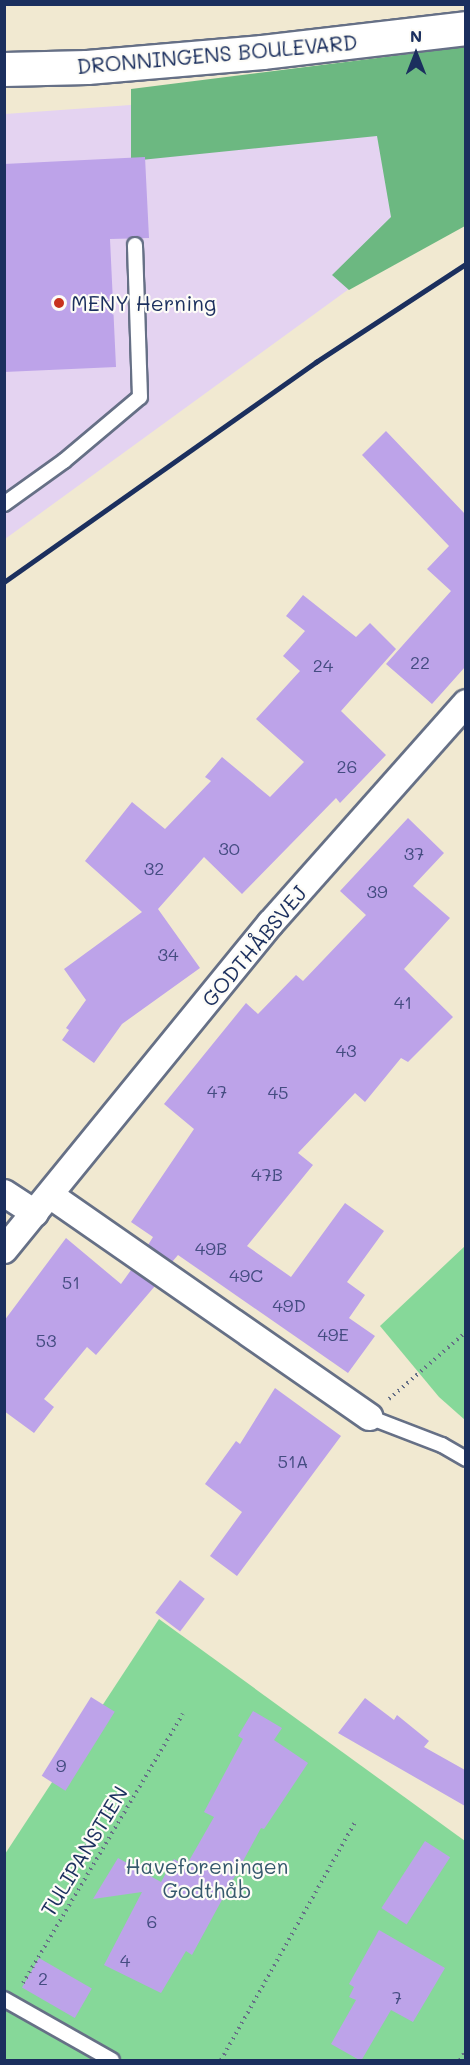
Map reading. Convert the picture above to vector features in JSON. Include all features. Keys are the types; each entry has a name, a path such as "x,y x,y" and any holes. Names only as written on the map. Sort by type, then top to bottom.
{"main road":[{"name":"DRONNINGENS BOULEVARD","path":"4,69 87,67 262,52 465,28"}],"street":[{"name":"GODTHÅBSVEJ","path":"4,1250 271,923 465,703"},
{"path":"4,1193 42,1204 369,1417"}],"lane":[{"path":"4,504 64,461 140,397 135,245"},
{"path":"369,1417 442,1445 465,1460"},
{"path":"8,2001 112,2061"}],"path":[{"path":"369,1417 465,1332"},
{"name":"TULIPANSTIEN","path":"8,2001 183,1714"},
{"path":"221,2061 356,1820"},
{"path":"460,2061 465,2049"}],"shaded area":[{"path":"394,86 415,241 5,539 5,114"}],"green space":[{"path":"465,47 465,226 349,290 332,275 391,217 377,136 131,161 131,89"},
{"path":"465,1246 465,1420 439,1397 380,1326"},
{"name":"Haveforeningen Godthåb","path":"159,1619 465,1841 465,2060 5,2060 5,1854"}],"building":[{"name":"MENY Herning","path":"145,157 149,238 110,239 116,367 4,372 4,164"},
{"path":"386,431 465,514 465,667 432,704 386,664 451,591 427,569 449,546 362,455"},
{"path":"303,595 356,637 370,623 396,649 341,711 386,755 340,803 336,798 242,894 204,857 158,909 200,968 122,1024 94,1063 62,1040 69,1030 66,1028 86,1000 64,969 142,912 85,861 132,802 165,829 211,781 205,777 222,757 270,797 304,762 256,719 300,671 283,656 305,631 286,616"},
{"path":"408,818 444,853 413,886 450,918 404,969 453,1017 408,1062 401,1058 365,1102 355,1093 298,1153 313,1165 247,1246 291,1277 345,1203 384,1231 347,1282 365,1295 349,1318 375,1336 348,1373 178,1255 172,1262 148,1245 153,1237 131,1222 194,1129 164,1104 246,1003 258,1014 296,975 303,981 366,915 340,891"},
{"path":"66,1238 121,1284 131,1270 155,1286 96,1355 87,1347 44,1399 54,1407 34,1433 4,1411 4,1321"},
{"path":"275,1388 341,1436 237,1576 210,1556 242,1512 205,1484 236,1441 240,1444"},
{"path":"180,1580 205,1599 180,1631 155,1613"},
{"path":"91,1697 115,1712 65,1791 42,1776"},
{"path":"365,1698 394,1720 397,1715 429,1741 424,1747 465,1770 465,1806 338,1733"},
{"path":"253,1711 282,1728 274,1740 308,1763 264,1829 261,1828 192,1955 186,1951 161,1993 104,1965 142,1892 93,1899 118,1858 161,1882 174,1859 186,1866 214,1817 204,1812 243,1739 238,1736"},
{"path":"425,1841 450,1857 407,1924 381,1908"},
{"path":"379,1930 445,1968 413,2022 391,2010 361,2061 331,2044 356,2000 349,1997 354,1987 349,1984"},
{"path":"39,1958 92,1988 75,2018 22,1987"}],"railway":[{"path":"4,582 316,362 466,264"}],"place":[{"name":"MENY Herning","path":"59,303"}]}
